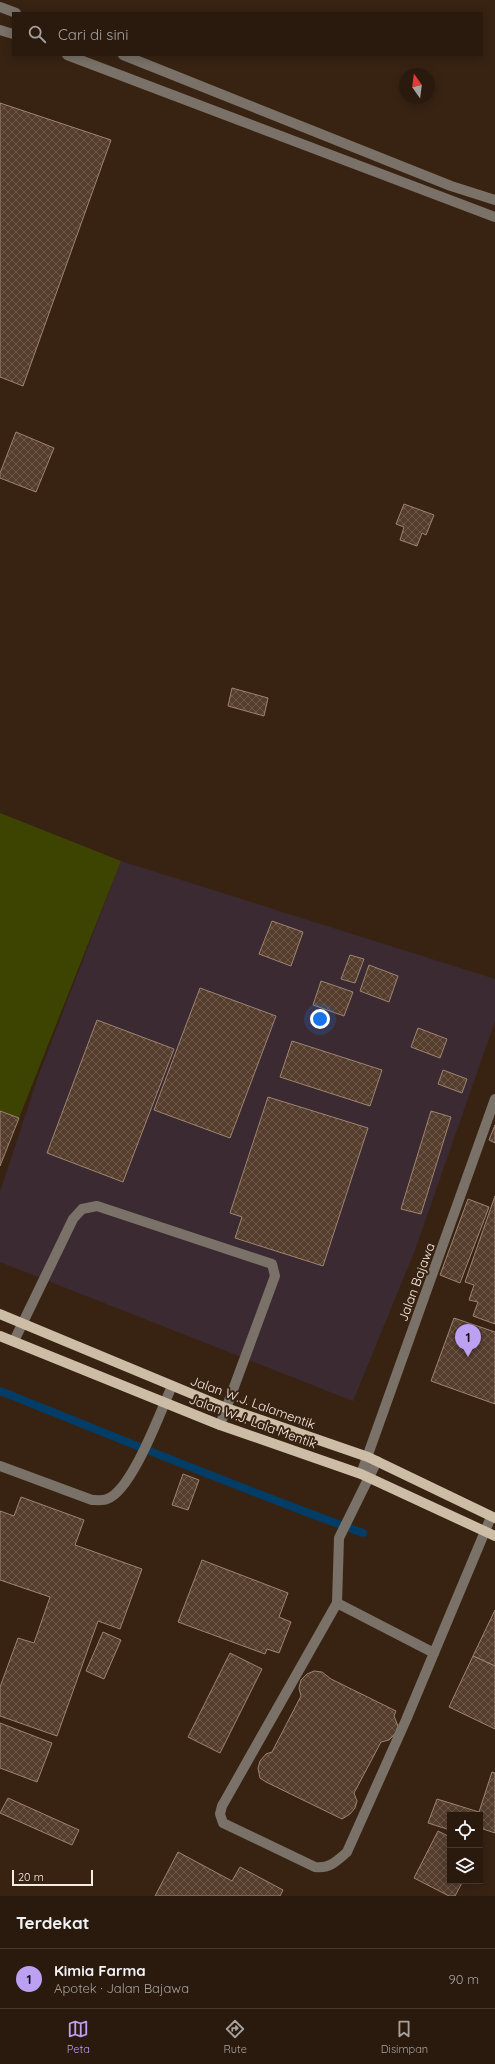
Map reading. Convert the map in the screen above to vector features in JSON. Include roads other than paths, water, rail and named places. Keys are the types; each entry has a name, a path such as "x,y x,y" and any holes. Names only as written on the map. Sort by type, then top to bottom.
{"main road":[{"name":"Jalan W.J. Lalamentik","path":"1,1318 23,1324 226,1408 372,1459 493,1518"},
{"name":"Jalan W.J. Lala Mentik","path":"0,1336 220,1425 365,1476 490,1534"}],"street":[{"path":"0,7 13,12"},
{"path":"0,30 12,34"},
{"path":"70,56 495,217"},
{"path":"126,56 450,186 495,200"},
{"path":"329,154 334,139"},
{"name":"Jalan Bajawa","path":"337,1603 340,1538 352,1513 372,1459 495,1099"},
{"path":"14,1341 73,1219 82,1209 97,1206 272,1264 275,1276 220,1425"},
{"path":"0,1466 92,1500 108,1499 125,1484 138,1462 172,1386"},
{"path":"434,1653 337,1603 222,1806 220,1814 223,1823 315,1867 324,1868 334,1864 347,1852 406,1720 434,1653 450,1609 490,1534 493,1518"}],"waterway":[{"path":"0,1391 226,1481 363,1533"}],"place":[{"name":"Kimia Farma","path":"468,1357"}]}
